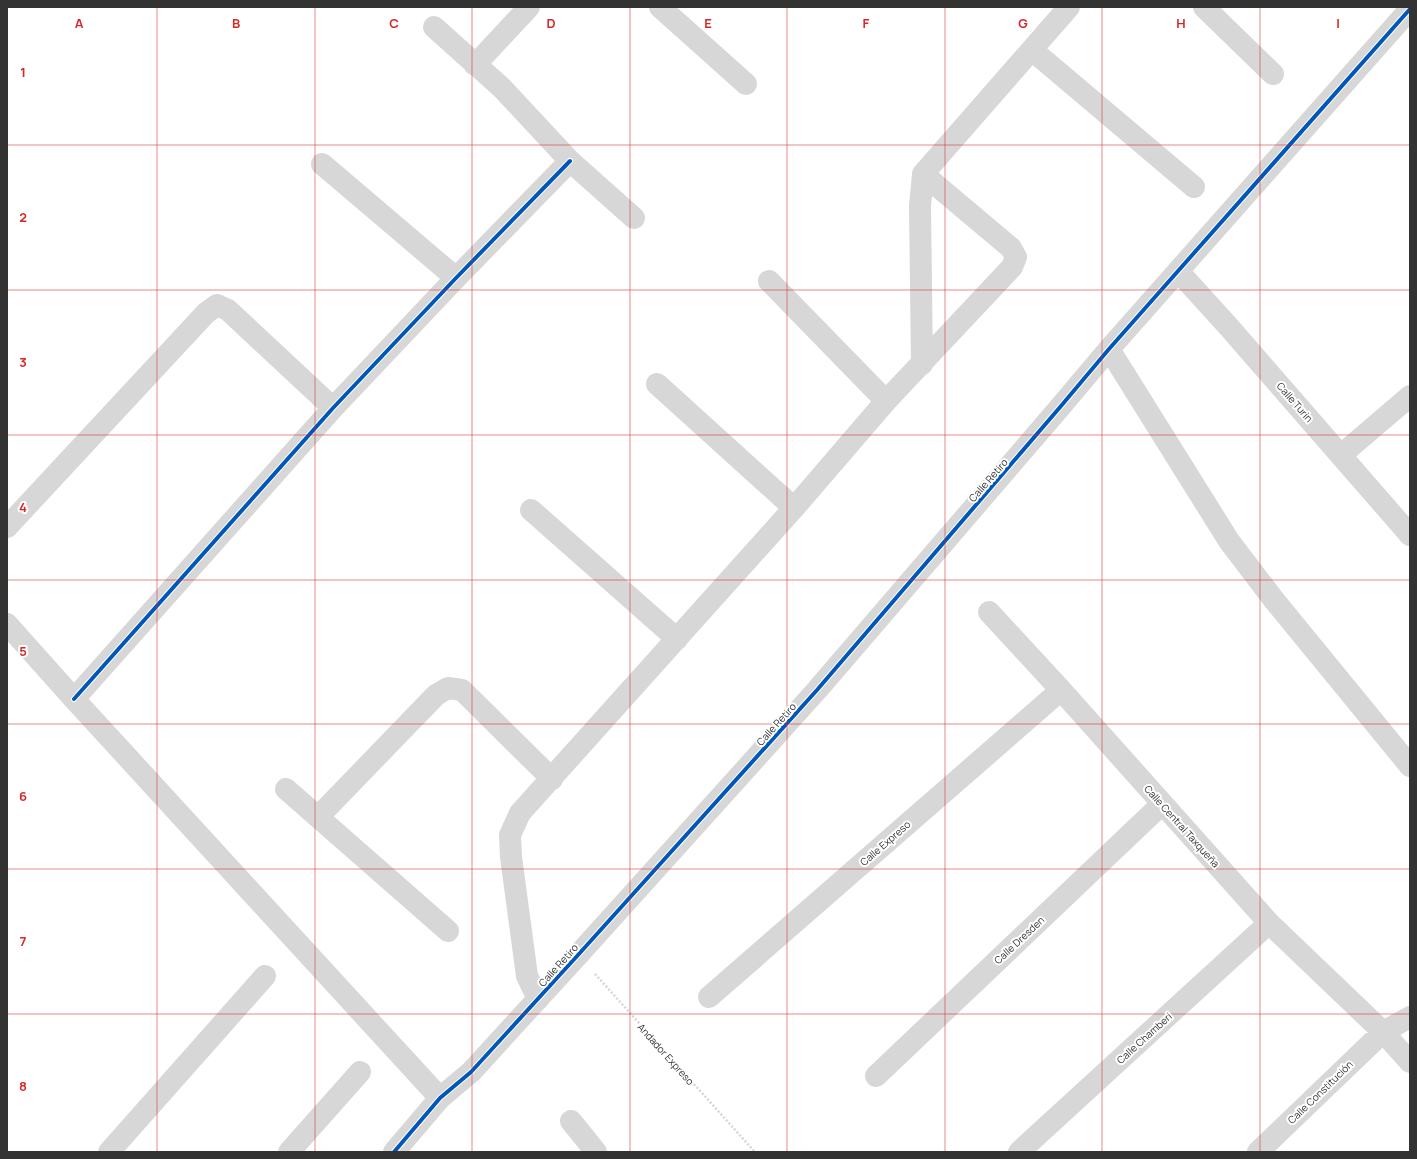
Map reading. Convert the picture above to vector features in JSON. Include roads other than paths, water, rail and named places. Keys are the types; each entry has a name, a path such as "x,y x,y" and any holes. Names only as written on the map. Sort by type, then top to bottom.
{"street":[{"path":"476,65 529,7"},
{"path":"660,7 746,84"},
{"path":"922,364 920,206 923,174 1069,7"},
{"path":"1204,7 1273,74"},
{"name":"Calle Retiro","path":"394,1152 440,1098 471,1072 538,999 818,690 1109,349 1410,9"},
{"path":"434,27 502,88 570,161 634,218"},
{"path":"1032,50 1194,187"},
{"path":"74,699 333,408 456,278 570,161"},
{"path":"322,164 456,278"},
{"path":"538,999 527,976 511,857 510,835 520,813 794,508 886,401 1012,267 1016,257 1011,248 923,174"},
{"name":"Calle Turin","path":"1178,272 1228,326 1410,535"},
{"path":"769,281 886,401"},
{"path":"7,527 206,313 217,305 228,310 333,408"},
{"path":"1109,349 1229,541 1274,600 1410,766"},
{"path":"657,384 794,508"},
{"path":"1341,455 1410,396"},
{"path":"531,510 677,639"},
{"name":"Calle Central Taxqueña","path":"989,612 1061,690 1269,923 1383,1032 1410,1062"},
{"path":"7,624 440,1098"},
{"path":"318,817 436,695 448,688 462,690 552,779"},
{"name":"Calle Expreso","path":"709,997 1061,690"},
{"path":"286,789 448,931"},
{"name":"Calle Dresden","path":"876,1076 1162,804"},
{"name":"Calle Chamberi","path":"1019,1152 1269,923"},
{"path":"109,1152 265,976"},
{"path":"1383,1032 1410,1017"},
{"name":"Calle Constitución","path":"1258,1152 1383,1032"},
{"path":"289,1152 360,1072"},
{"path":"571,1121 596,1152"}]}
